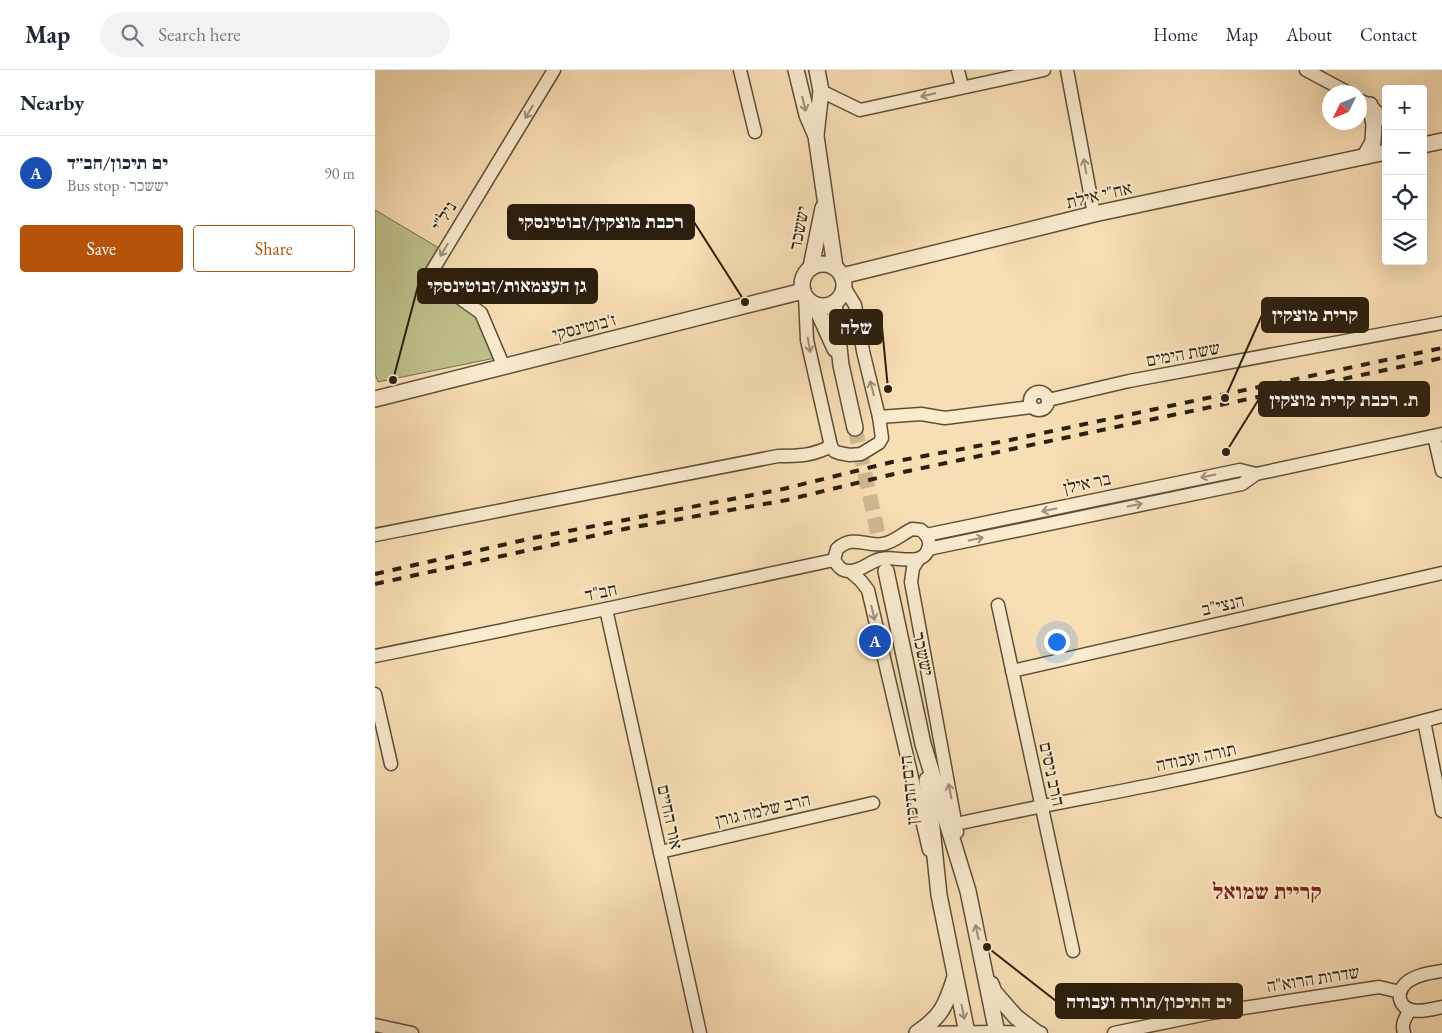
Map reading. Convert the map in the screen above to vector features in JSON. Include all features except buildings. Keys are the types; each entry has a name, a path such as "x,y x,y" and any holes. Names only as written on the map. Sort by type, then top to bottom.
{"street":[{"name":"ניל\"י","path":"504,367 481,313 429,276 554,70"},
{"path":"740,70 755,132"},
{"name":"יששכר","path":"796,70 807,115 816,136 840,277"},
{"name":"יששכר","path":"816,136 821,91 817,70"},
{"path":"958,70 962,87"},
{"path":"821,91 860,110 1044,70"},
{"path":"1067,70 1094,214"},
{"path":"1305,70 1334,85"},
{"path":"1367,104 1382,117"},
{"path":"1365,156 1373,142 1374,124 1367,107"},
{"path":"1427,144 1442,141"},
{"name":"אח\"י אילת","path":"840,277 1094,214 1382,153"},
{"name":"יששכר","path":"811,267 825,196"},
{"path":"808,297 807,340 831,446 834,451 839,453 861,454 879,443 882,438 879,417 863,351 855,305 840,277 829,264 823,264 811,267 804,275 802,286 808,297 841,365"},
{"path":"808,297 822,306 834,303 843,294 840,277"},
{"name":"ז'בוטינסקי","path":"375,399 504,367 808,297"},
{"path":"834,303 841,365 855,428"},
{"name":"ששת הימים","path":"879,417 921,414 945,418 1031,407 1036,410 1042,410 1047,406 1048,400 1129,382 1442,323"},
{"path":"1438,435 1442,471"},
{"name":"בר אילן","path":"929,549 1242,484 1256,474 1438,435"},
{"path":"375,535 779,456 800,456 818,453 831,446"},
{"name":"בר אילן","path":"834,560 837,549 846,542 886,543 912,529 921,530 926,535 1240,470 1256,474"},
{"path":"926,535 929,540 929,549 913,568 911,582 968,891"},
{"path":"851,572 876,560 888,557 918,560"},
{"path":"834,560 841,569 851,572 868,590 939,895"},
{"name":"חב\"ד","path":"375,656 834,560"},
{"name":"יששכר","path":"886,571 923,744"},
{"name":"הנצי\"ב","path":"1012,671 1442,573"},
{"name":"הרב ניסים","path":"998,605 1073,951"},
{"name":"אור החיים","path":"607,609 700,1033"},
{"path":"375,694 391,764"},
{"name":"תורה ועבודה","path":"956,824 1279,757 1442,716"},
{"path":"1424,720 1442,811"},
{"name":"הים התיכון","path":"923,744 968,891 997,1032"},
{"name":"הים התיכון","path":"923,744 939,895 967,1033"},
{"name":"הרב שלמה גורן","path":"660,852 873,803"},
{"path":"983,964 994,992 1003,1004 1015,1018 1037,1033"},
{"path":"1442,971 1416,977 1405,984 1400,992 1400,998 1410,1010 1422,1011 1442,1007"},
{"path":"917,1033 932,1023 942,1010 949,996 955,975"},
{"name":"שדרות הרוא\"ה","path":"1113,1033 1211,1013 1379,987 1400,992"},
{"path":"1404,1033 1404,1019 1410,1010"},
{"path":"375,1025 412,1033"},
{"path":"917,1033 1041,1033"}],"green space":[{"path":"375,210 444,251 429,276 481,313 500,357 378,382 375,374"}],"tunnel":[{"path":"855,428 886,571"}],"railway":[{"path":"375,574 533,538 783,489 892,462 1010,440 1442,348"},
{"path":"375,584 629,528 787,500 894,474 1442,358"}],"place":[{"name":"רכבת מוצקין/זבוטינסקי","path":"745,302"},
{"name":"גן העצמאות/זבוטינסקי","path":"393,380"},
{"name":"שלה","path":"888,389"},
{"name":"קרית מוצקין","path":"1225,398"},
{"name":"ת. רכבת קרית מוצקין","path":"1226,452"},
{"name":"ים תיכון/חב״ד","path":"875,641"},
{"name":"ים התיכון/תורה ועבודה","path":"987,947"}],"district":[{"name":"קריית שמואל","path":"1267,891"}]}
